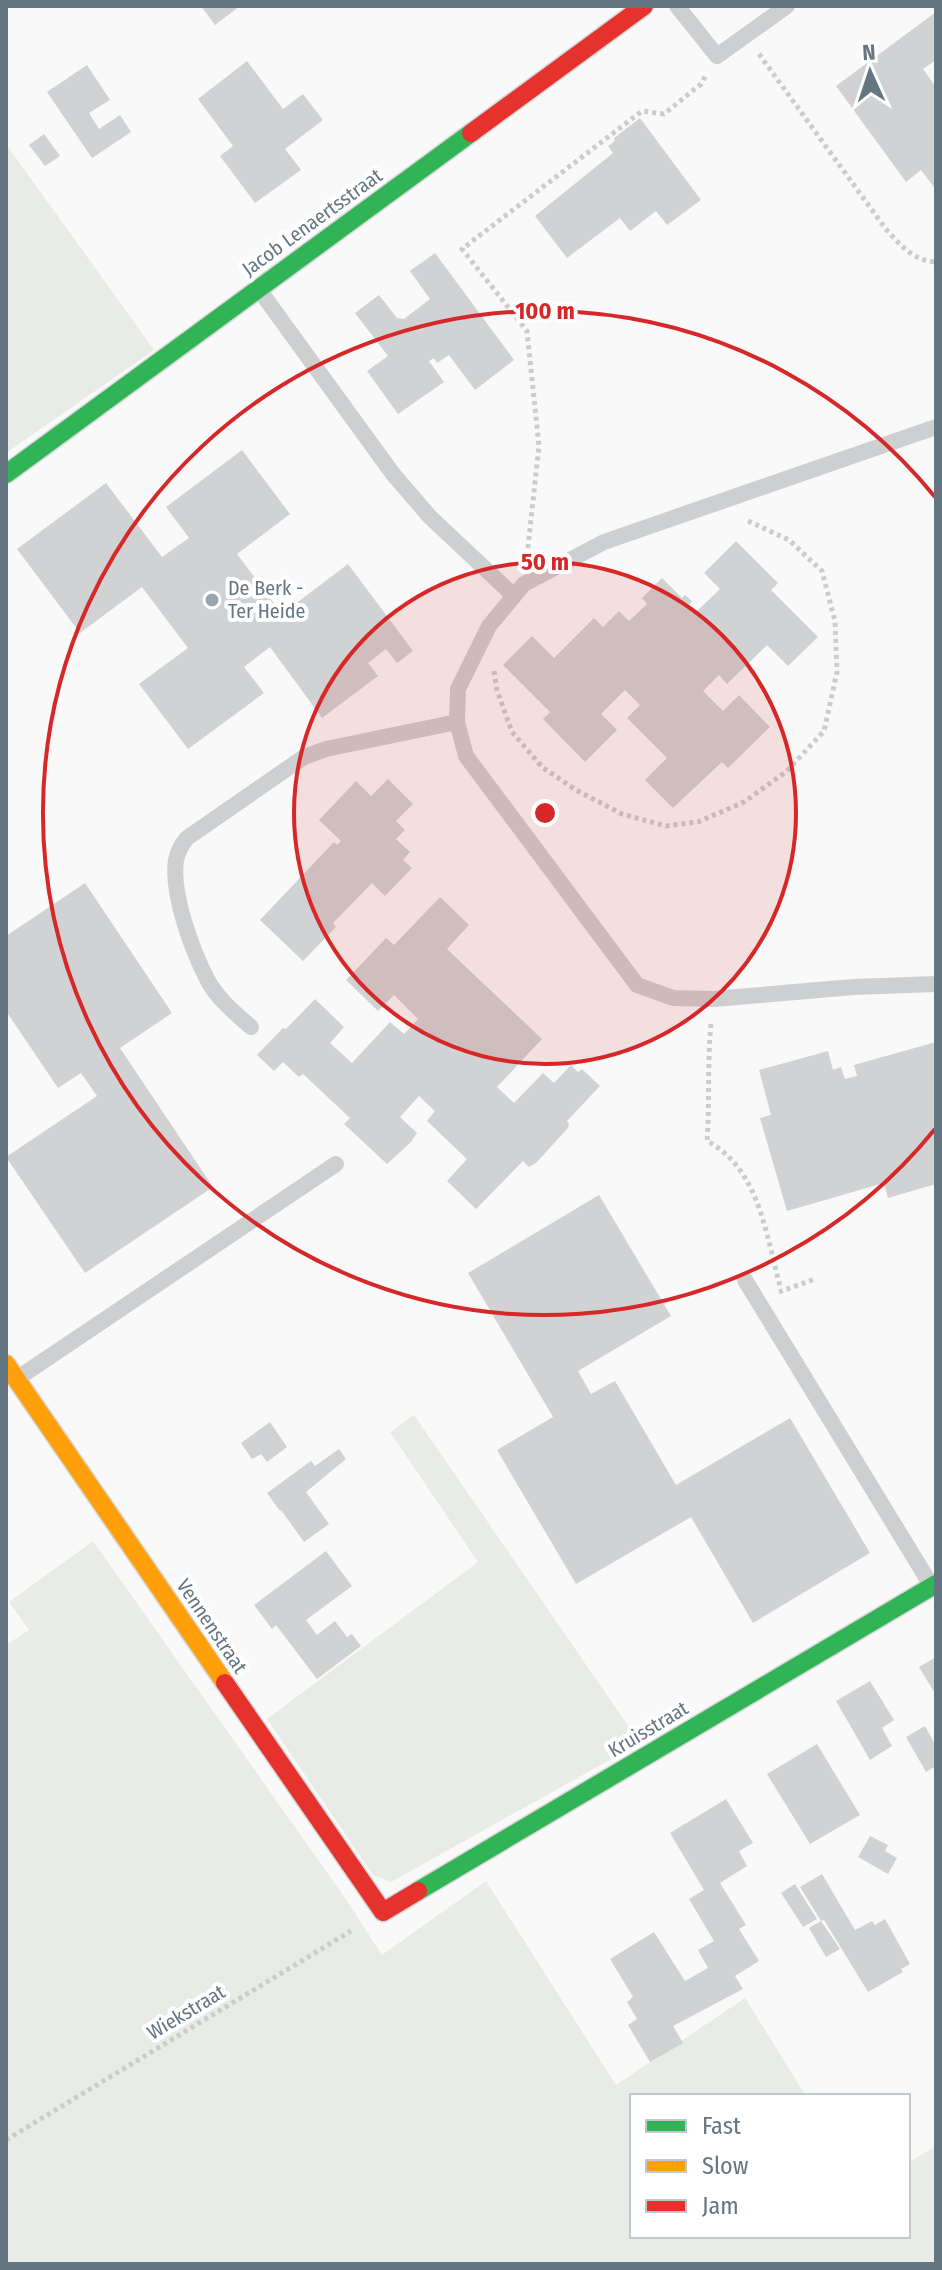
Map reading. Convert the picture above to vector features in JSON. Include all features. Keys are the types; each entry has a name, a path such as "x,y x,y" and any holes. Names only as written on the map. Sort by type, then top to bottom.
{"street":[{"name":"Jacob Lenaertsstraat","path":"6,474 644,6"},
{"name":"Vennenstraat","path":"11,1372 383,1912"},
{"name":"Kruisstraat","path":"383,1912 934,1585"}],"lane":[{"path":"677,6 717,56 787,6"},
{"path":"259,289 393,474 430,517 519,590"},
{"path":"936,427 604,542 519,590 489,626 458,689 457,722 466,756 637,985 673,998 714,999 853,987 936,984"},
{"path":"251,1027 221,999 209,981 189,933 176,876 180,847 187,838 304,757 326,749 457,722"},
{"path":"11,1372 336,1164"},
{"path":"745,1280 934,1585"}],"path":[{"path":"746,37 885,228 902,248 924,262 936,262"},
{"path":"519,590 539,446 527,331 462,249 642,111 664,114 701,84 717,56"},
{"path":"489,626 497,690 512,732 542,767 576,790 622,814 666,826 698,822 744,802 787,771 824,731 837,672 835,621 822,571 789,540 748,520 691,512"},
{"path":"714,999 709,1051 707,1141 721,1148 746,1176 761,1216 781,1291"},
{"path":"760,1303 781,1291 815,1279"},
{"name":"Wiekstraat","path":"6,2140 383,1912"}],"shaded area":[{"path":"6,144 154,350 6,453"},
{"path":"414,1415 640,1743 391,1882 373,1875 267,1719 478,1562 390,1432"},
{"path":"93,1541 382,1955 486,1881 616,2085 745,1998 805,2094 630,2094 630,2238 910,2238 910,2162 936,2146 936,2264 6,2264 6,1645 29,1630 9,1602"}],"building":[{"path":"201,6 240,6 215,25"},
{"path":"936,12 936,60 923,69 936,87 936,190 921,170 906,182 836,86"},
{"path":"247,61 283,109 303,94 323,120 285,149 301,170 255,203 220,156 233,146 198,99"},
{"path":"87,65 110,100 89,113 99,129 120,115 131,132 92,158 47,92"},
{"path":"640,118 701,200 667,225 656,211 630,231 620,218 567,258 535,216 613,153 608,146 615,141 614,138"},
{"path":"44,134 60,156 45,166 29,145"},
{"path":"435,253 514,360 475,390 449,355 437,363 434,358 429,361 444,382 398,414 367,371 388,356 355,313 379,295 397,318 404,319 430,299 410,271"},
{"name":"De Berk - Ter Heide","path":"242,450 290,514 237,554 282,614 348,564 413,651 397,663 386,649 368,663 378,676 322,718 270,647 244,667 264,693 188,749 139,684 188,648 142,587 80,633 17,549 106,483 162,557 189,538 166,507"},
{"path":"736,541 778,583 771,590 818,637 788,666 767,645 727,684 719,675 703,691 723,711 739,695 770,727 728,768 722,762 673,808 645,780 667,758 627,718 640,705 625,690 601,714 617,730 585,762 543,719 550,712 503,665 532,636 554,658 594,618 603,627 619,611 629,621 647,604 642,598 662,578 682,598 685,595 692,601 689,605 696,612 720,589 704,573"},
{"path":"388,779 413,804 396,821 405,830 396,839 410,852 403,860 412,868 385,896 372,883 333,923 336,927 303,961 260,920 334,842 337,845 341,841 319,820 356,781 371,796"},
{"path":"85,883 172,1013 120,1048 213,1187 85,1273 6,1157 97,1096 81,1073 58,1088 6,1011 6,936"},
{"path":"440,897 469,925 447,949 542,1039 497,1087 514,1103 543,1073 554,1083 571,1065 578,1072 582,1069 600,1086 567,1121 568,1128 536,1163 529,1167 523,1161 476,1209 447,1181 467,1159 427,1121 435,1111 419,1096 400,1117 417,1133 387,1164 344,1124 350,1118 303,1074 299,1077 283,1062 274,1071 257,1055 315,999 344,1027 330,1043 352,1063 390,1022 404,1034 418,1019 394,995 378,1011 346,980 386,938 394,945"},
{"path":"936,1042 936,1184 888,1198 884,1183 787,1211 760,1118 771,1115 759,1070 828,1051 833,1070 841,1067 845,1079 857,1076 854,1065"},
{"path":"599,1195 671,1316 578,1371 591,1394 615,1381 676,1485 790,1418 870,1553 753,1623 691,1517 576,1584 497,1450 553,1417 468,1273"},
{"path":"270,1422 287,1447 267,1462 261,1454 252,1459 241,1443"},
{"path":"339,1449 346,1459 306,1492 329,1524 304,1542 267,1493 311,1461 315,1466"},
{"path":"326,1551 352,1586 306,1620 317,1635 335,1621 347,1637 352,1634 361,1646 317,1679 276,1625 272,1629 254,1605"},
{"path":"936,1657 936,1695 919,1667"},
{"path":"870,1681 894,1720 882,1728 892,1746 870,1760 836,1701"},
{"path":"925,1726 936,1746 936,1766 926,1772 906,1737"},
{"path":"817,1744 860,1815 810,1844 767,1774"},
{"path":"726,1799 753,1843 739,1851 747,1866 720,1883 746,1925 739,1929 759,1961 735,1976 743,1989 673,2026 683,2043 650,2062 628,2025 637,2019 627,2002 633,1997 610,1959 654,1932 685,1981 708,1968 698,1950 714,1941 689,1899 704,1890 670,1833"},
{"path":"870,1836 888,1845 885,1851 897,1858 888,1874 858,1857"},
{"path":"822,1874 855,1930 872,1921 875,1925 885,1919 910,1964 901,1969 903,1972 868,1992 800,1887"},
{"path":"795,1884 817,1919 803,1927 781,1893"},
{"path":"821,1921 840,1949 826,1957 809,1928"}],"traffic: fast":[{"path":"6,474 471,133"},
{"path":"418,1891 936,1584"}],"traffic: slow":[{"path":"6,1364 225,1683"}],"traffic: jam":[{"path":"471,133 644,6"},
{"path":"225,1683 383,1912 418,1891"}],"place":[{"name":"De Berk - Ter Heide","path":"212,600"}]}
